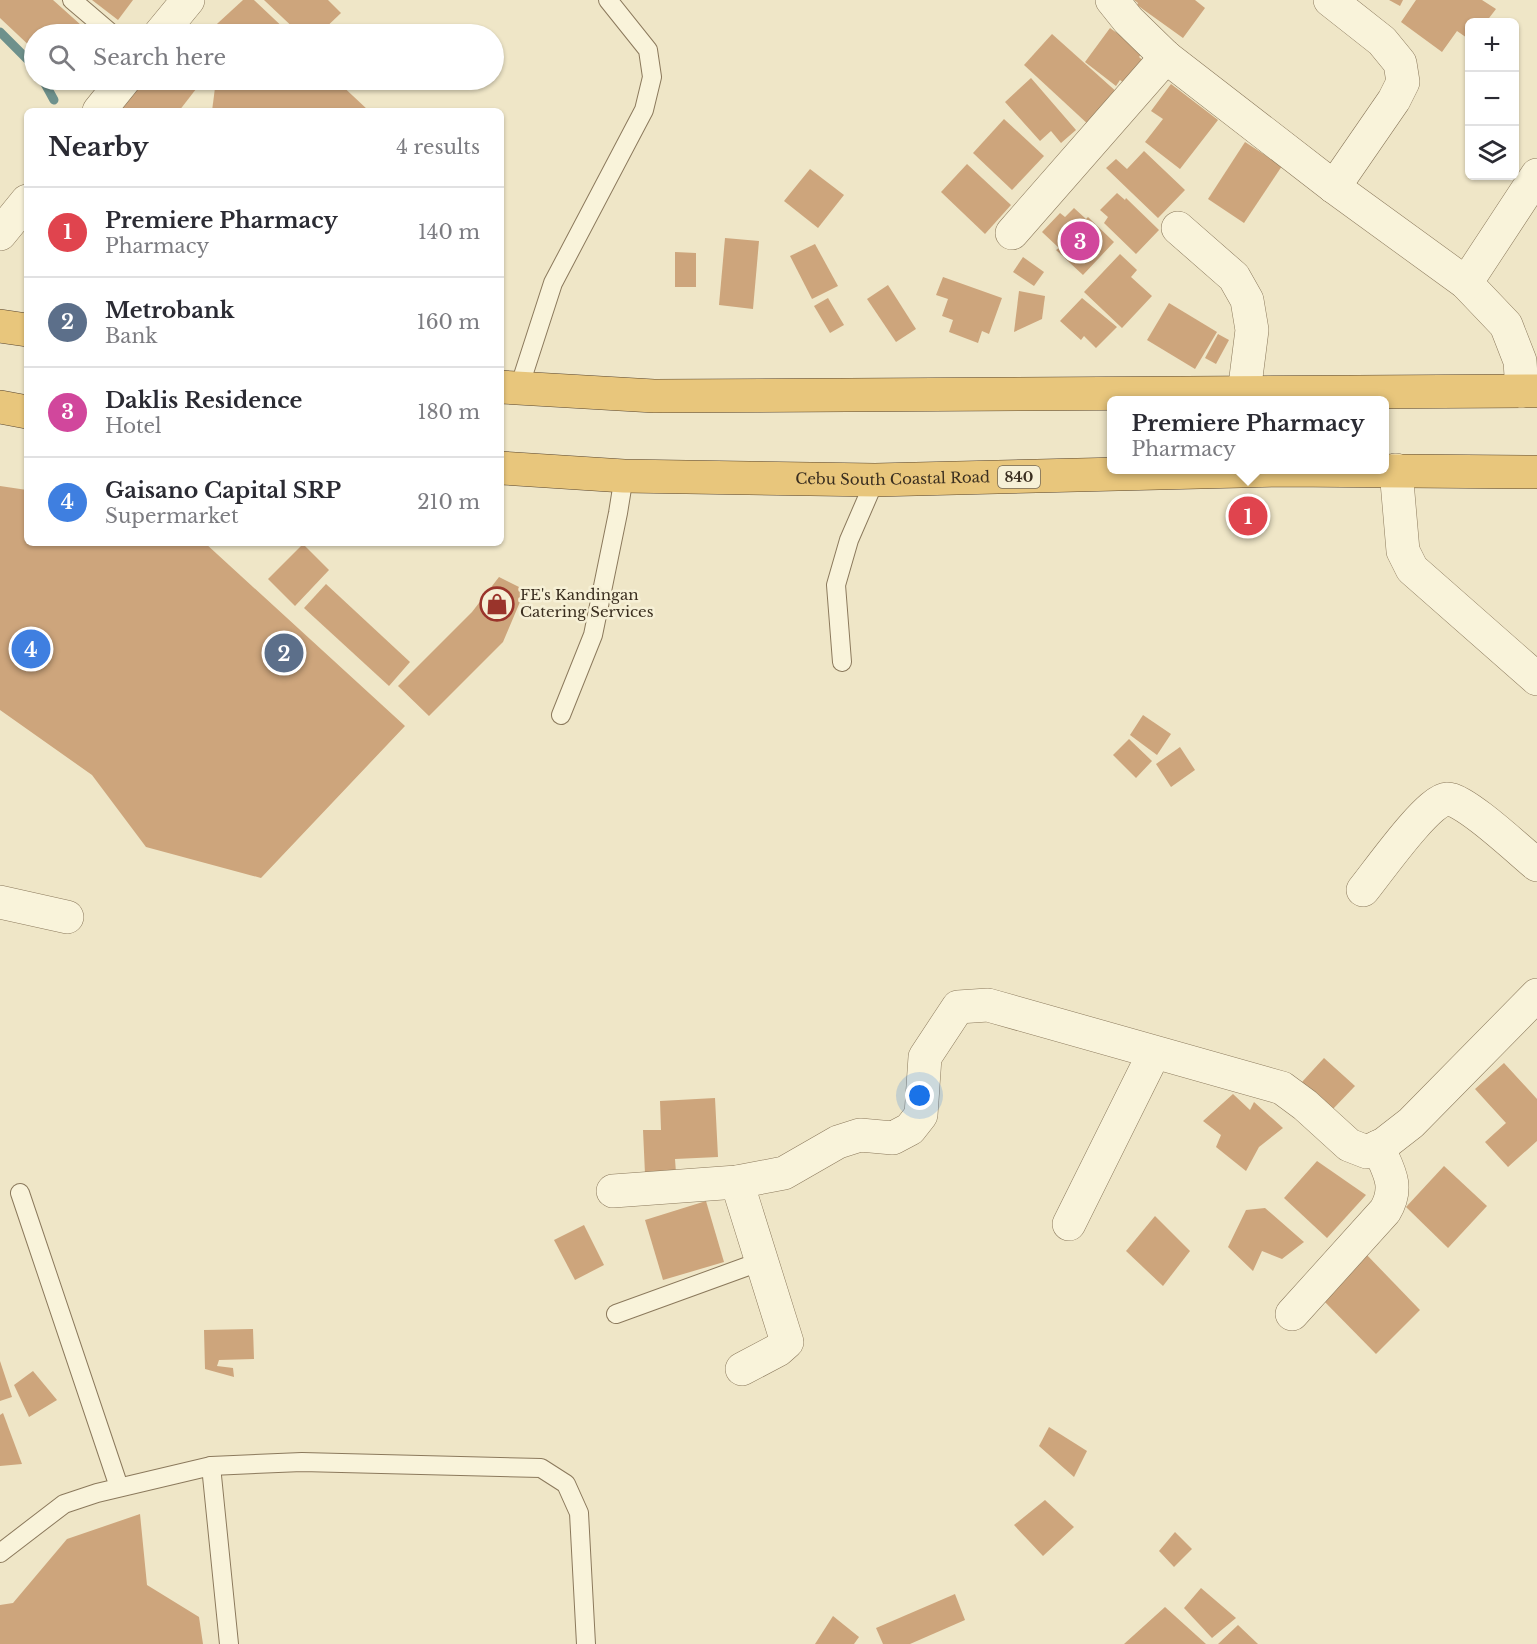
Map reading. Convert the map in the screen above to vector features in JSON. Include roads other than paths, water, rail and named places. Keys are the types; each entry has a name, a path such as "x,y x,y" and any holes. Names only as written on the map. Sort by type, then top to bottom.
{"highway":[{"path":"0,326 24,330"},
{"path":"510,388 654,396 1530,391"},
{"path":"0,407 24,411"},
{"name":"Cebu South Coastal Road","path":"504,468 624,476 875,480 1120,474"},
{"name":"Cebu South Coastal Road","path":"1389,470 1537,472"}],"street":[{"path":"168,24 188,0"},
{"path":"1112,0 1128,20 1166,57 1334,187 1466,283 1506,325 1530,391"},
{"path":"1330,0 1382,41 1400,63 1402,82 1394,100 1334,187"},
{"path":"1012,233 1166,57"},
{"path":"101,108 116,90"},
{"path":"1466,283 1537,175"},
{"path":"0,234 24,205"},
{"path":"1178,228 1234,277 1247,300 1252,330 1244,393"},
{"path":"1396,470 1403,551 1412,569 1537,679"},
{"path":"1363,890 1425,813 1438,802 1449,799 1466,806 1537,865"},
{"path":"0,902 67,917"},
{"path":"613,1191 737,1182 784,1173 838,1142 860,1135 893,1138 910,1129 921,1115 925,1058 958,1007 988,1005 1282,1088 1305,1105 1349,1145 1367,1152 1384,1144 1411,1123 1537,995"},
{"path":"1069,1224 1154,1053"},
{"path":"1292,1314 1385,1211 1390,1202 1392,1182 1378,1147"},
{"path":"737,1182 787,1342 778,1350 742,1369"}],"lane":[{"path":"72,0 100,24"},
{"path":"510,388 553,283 644,110 652,77 648,50 608,0"},
{"path":"561,715 593,635 624,476"},
{"path":"842,662 836,585 849,540 875,480"},
{"path":"20,1193 119,1487"},
{"path":"616,1314 762,1261"},
{"path":"0,1553 64,1504 119,1487 211,1466 302,1462 541,1468 566,1484 579,1513 586,1644"},
{"path":"211,1466 229,1644"}],"waterway":[{"path":"0,32 24,56"},
{"path":"48,90 54,100"}],"place":[{"name":"Daklis Residence","path":"1080,241"},
{"name":"Premiere Pharmacy","path":"1248,516"},
{"name":"FE's Kandingan Catering Services","path":"497,604"},
{"name":"Gaisano Capital SRP","path":"31,649"},
{"name":"Metrobank","path":"284,653"}]}
